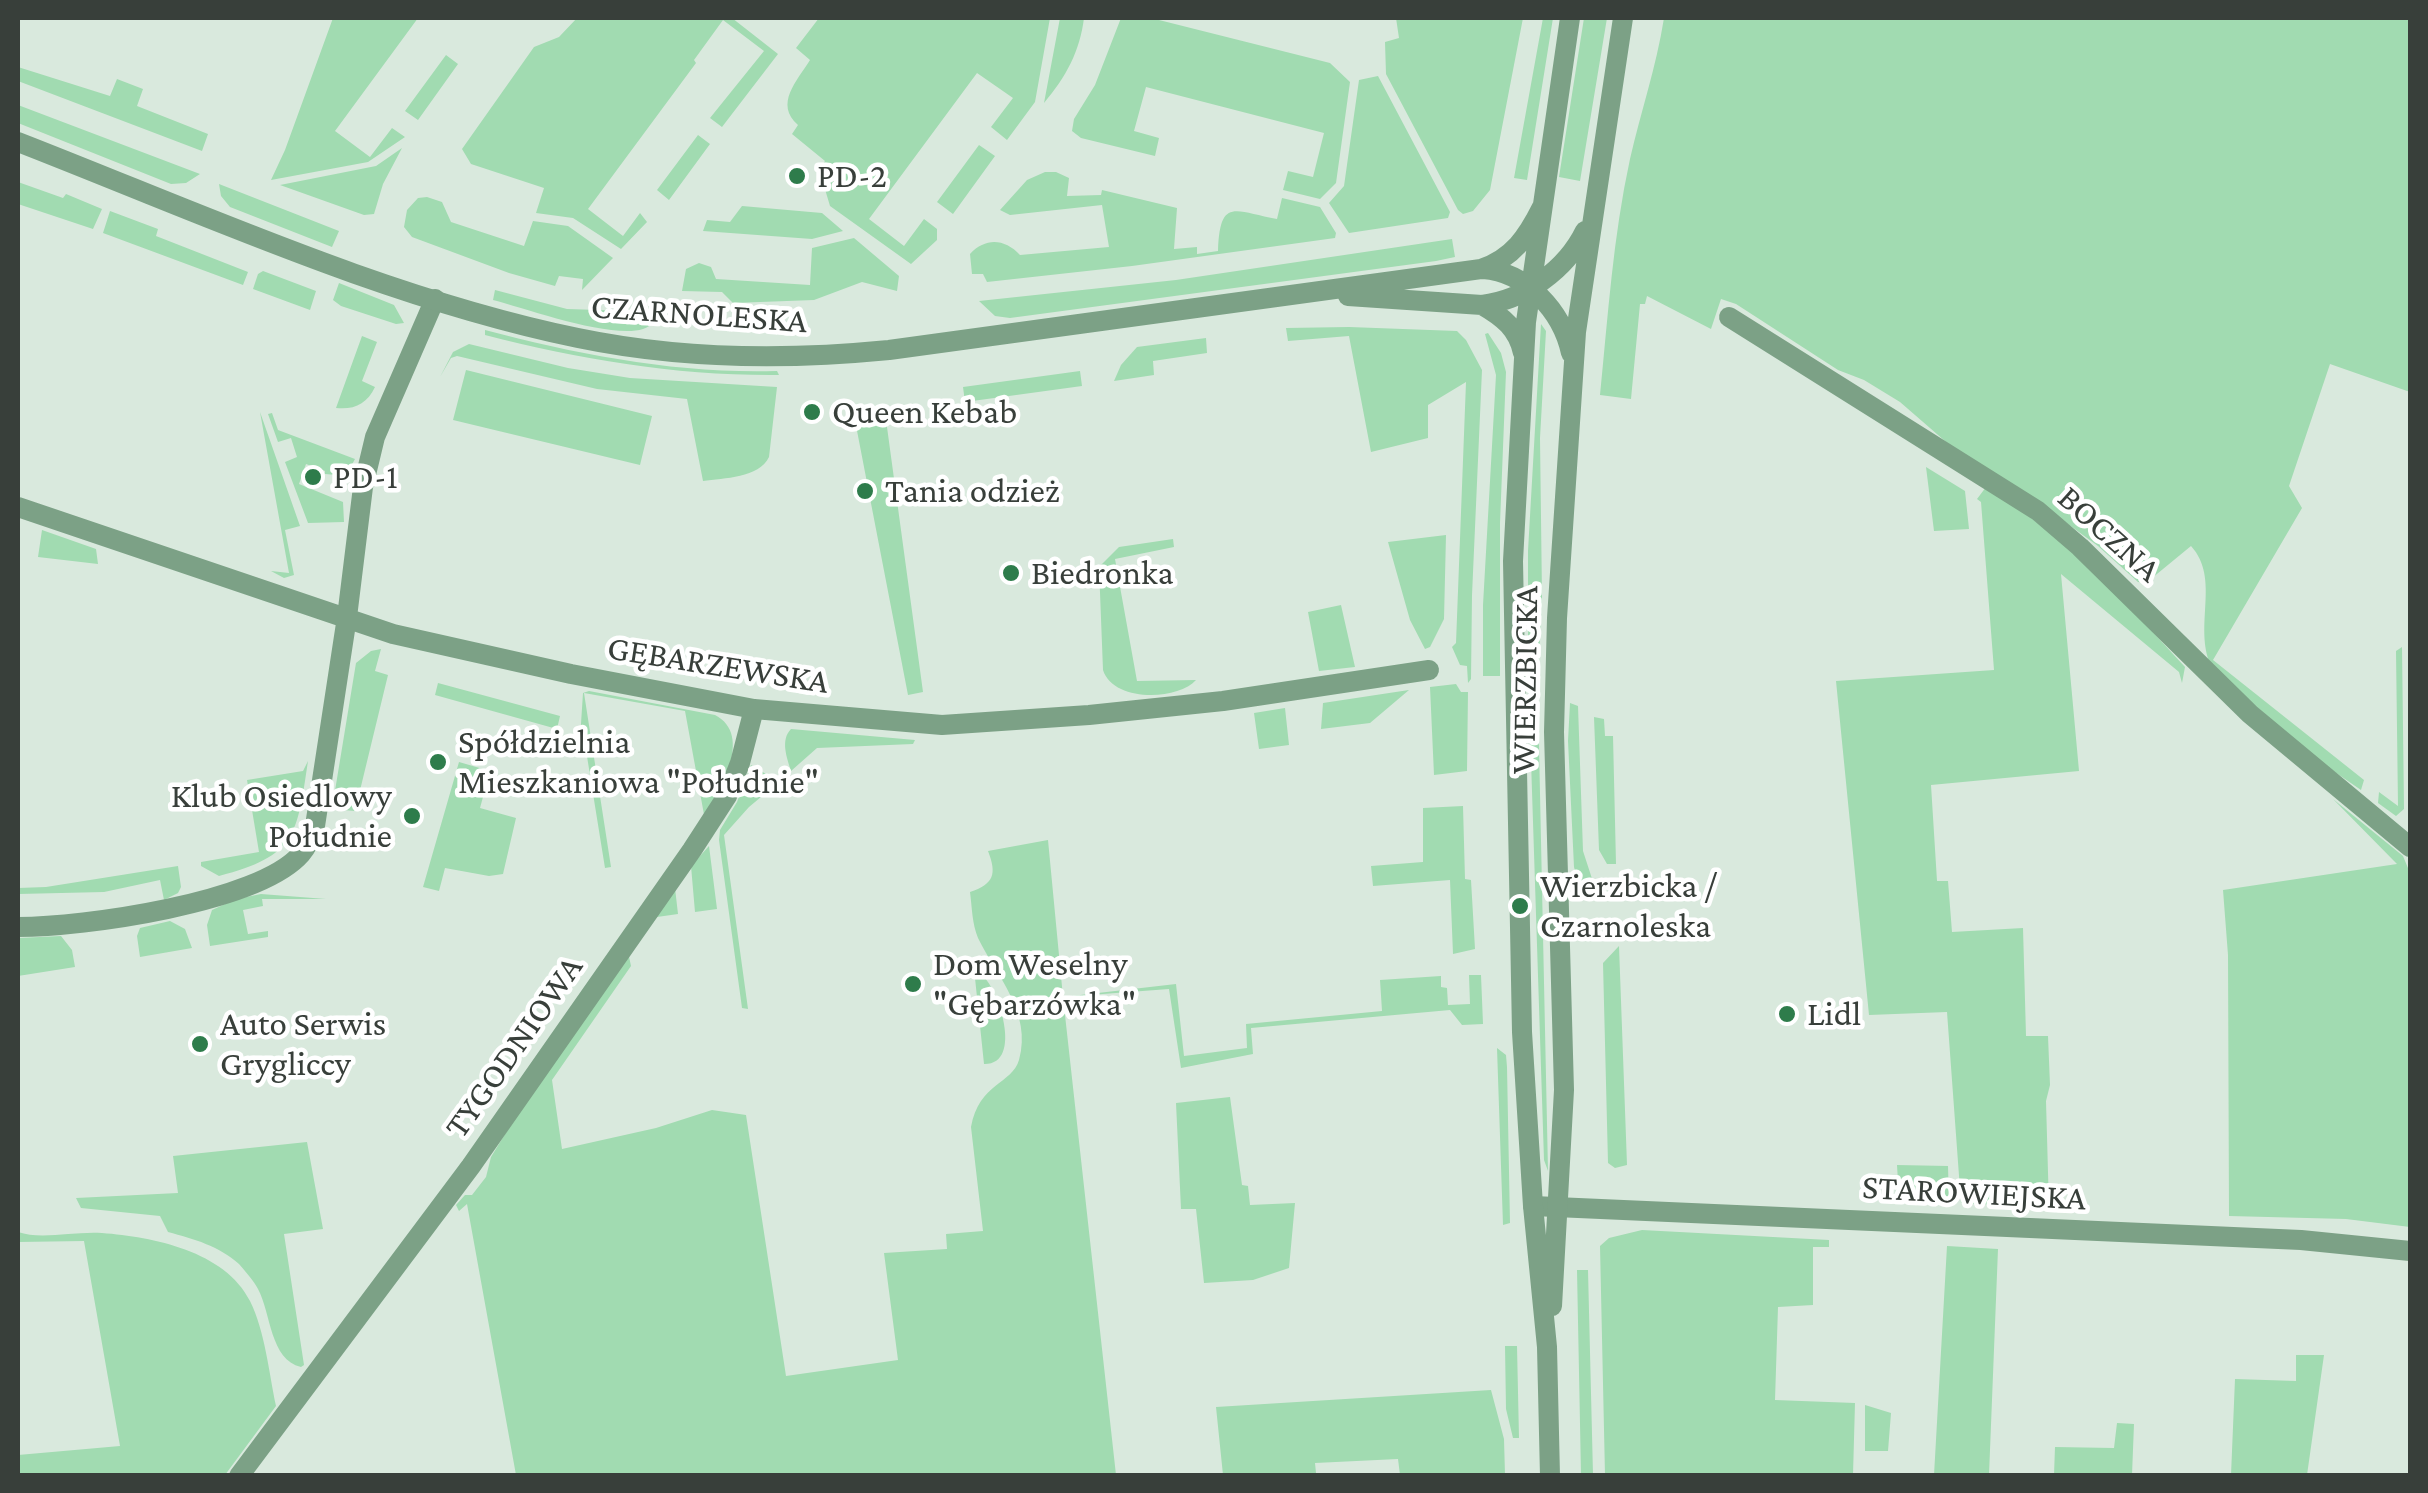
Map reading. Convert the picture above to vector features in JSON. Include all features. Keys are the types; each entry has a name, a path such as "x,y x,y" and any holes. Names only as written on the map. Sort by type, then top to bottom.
{"street":[{"name":"WIERZBICKA","path":"1550,1476 1547,1347 1522,1032 1513,688 1514,496 1530,288 1570,18"},
{"name":"WIERZBICKA","path":"1547,1347 1564,1090 1554,688 1574,364 1592,216 1624,18"},
{"name":"CZARNOLESKA","path":"18,142 434,299 608,344 688,352 804,356 927,345 1481,269"},
{"path":"1481,269 1516,249 1542,207"},
{"name":"CZARNOLESKA","path":"1286,296 1498,304 1558,268 1592,216"},
{"path":"1481,269 1512,274 1530,288 1560,324 1574,364"},
{"path":"18,927 99,923 168,908 273,876 302,854 315,826 348,617 362,488 376,437 434,299"},
{"path":"1482,305 1505,320 1517,334 1524,355"},
{"name":"BOCZNA","path":"1729,317 2038,511 2080,546 2250,714 2410,847"},
{"name":"GĘBARZEWSKA","path":"18,508 393,634 754,709 942,726 1090,716 1223,701 1429,670"},
{"name":"TYGODNIOWA","path":"239,1476 471,1166 692,850 727,796 754,709"},
{"name":"STAROWIEJSKA","path":"1533,1206 2301,1240 2410,1250"}],"green space":[{"path":"333,18 418,18 335,131 370,157 392,128 405,137 368,162 271,180 285,150"},
{"path":"577,18 732,18 778,54 722,127 710,118 764,51 723,20 694,60 696,63 588,209 623,236 640,213 647,222 621,249 573,218 536,213 544,188 471,164 462,149 534,47 559,37"},
{"path":"819,18 1050,18 1035,102 1007,140 991,127 1013,98 977,73 869,219 904,246 924,219 937,229 937,240 911,264 830,206 819,169 825,161 792,134 798,125 788,109 790,92 810,60 796,48"},
{"path":"1060,18 1084,18 1071,63 1044,103"},
{"path":"1121,18 1151,18 1330,63 1350,82 1336,183 1320,199 1283,190 1288,171 1313,177 1324,133 1146,87 1134,131 1159,138 1155,156 1081,138 1072,131 1074,119 1095,85"},
{"path":"1396,18 1523,18 1490,190 1473,211 1463,214 1458,210 1386,74 1385,42 1399,38"},
{"path":"1543,18 1553,18 1527,180 1514,178"},
{"path":"1584,18 1607,18 1580,181 1559,177"},
{"path":"1664,18 2410,18 2410,392 2330,364 2289,486 2302,508 2213,660 2364,780 2361,790 2310,755 2211,666 2204,635 2204,573 2191,546 2146,583 2138,582 2098,546 2028,495 1953,448 1900,402 1864,380 1838,370 1736,304 1721,299 1711,329 1647,296 1645,304 1640,304 1631,399 1600,395 1624,188"},
{"path":"446,55 458,64 418,120 405,111"},
{"path":"18,67 110,96 117,79 143,89 137,106 208,134 202,151 18,81"},
{"path":"1378,76 1450,212 1448,218 1349,233 1329,203 1344,186 1359,80"},
{"path":"18,105 200,174 186,183 171,184 18,123"},
{"path":"698,135 710,144 669,200 657,190"},
{"path":"979,145 995,156 953,214 937,202"},
{"path":"402,148 383,184 374,214 364,215 280,185 376,166"},
{"path":"1045,172 1069,178 1067,196 1101,195 1102,190 1177,208 1174,249 1197,247 1197,254 1218,251 1226,215 1240,211 1277,219 1282,198 1320,207 1336,233 1335,238 987,282 983,274 972,274 970,254 989,243 1002,243 1020,255 1109,247 1102,205 1010,215 1000,210 1027,180"},
{"path":"18,182 63,198 66,194 102,209 93,229 18,204"},
{"path":"219,184 339,231 332,247 230,207 221,196"},
{"path":"418,198 442,202 451,222 524,246 533,221 568,226 613,258 582,290 583,279 559,276 555,286 509,273 412,237 404,227 407,210"},
{"path":"742,206 822,213 843,231 812,239 703,231 707,220 730,222"},
{"path":"110,211 158,229 156,236 248,272 243,285 103,233"},
{"path":"854,238 899,276 897,291 862,282 814,300 733,303 722,292 682,291 686,269 699,263 711,267 716,279 810,285 812,248"},
{"path":"1452,239 1455,257 1436,261 1010,318 995,316 979,301 1176,280"},
{"path":"263,271 316,291 310,310 253,289"},
{"path":"339,283 394,305 404,323 396,324 341,306 333,300"},
{"path":"495,290 567,309 660,312 643,329 611,330 493,300"},
{"path":"1541,324 1546,331 1540,438 1542,597 1538,680 1528,680 1528,551"},
{"path":"1286,328 1457,331 1482,370 1468,683 1467,666 1460,665 1452,647 1456,643 1466,382 1428,405 1428,438 1371,452 1349,336 1288,341"},
{"path":"485,330 630,361 703,369 777,371 779,375 631,365 521,344 485,335"},
{"path":"1485,334 1501,353 1506,372 1500,523 1500,676 1483,676 1483,605 1496,375"},
{"path":"362,336 377,342 362,381 375,387 359,405 336,408"},
{"path":"1206,338 1207,353 1153,361 1154,375 1114,381 1121,365 1137,347"},
{"path":"469,344 568,368 630,378 777,387 769,457 749,473 703,481 687,399 597,389 457,356 451,358 440,377 453,352"},
{"path":"466,370 652,416 640,465 453,420"},
{"path":"1080,371 1082,386 965,402 963,387"},
{"path":"884,405 923,692 908,695 853,410"},
{"path":"260,412 300,526 285,530 294,575 284,578 271,571 289,573"},
{"path":"272,413 278,430 355,459 349,470 337,475 325,474 306,464 299,484 343,502 344,522 308,523 285,462 297,457 291,438 278,442 268,414"},
{"path":"1926,467 1965,491 1969,529 1934,531"},
{"path":"1986,487 2067,547 2185,667 2182,683 2179,672 2061,574 2079,771 1931,785 1937,881 1948,881 1952,932 2023,928 2026,1036 2048,1036 2049,1208 1961,1203 1947,1012 1869,1015 1836,681 1994,670 1981,502 1977,499"},
{"path":"42,530 96,549 98,564 38,557"},
{"path":"1446,535 1444,619 1430,647 1425,649 1410,620 1388,542"},
{"path":"1173,539 1174,547 1115,559 1137,681 1196,680 1161,695 1132,693 1119,688 1103,670 1099,567 1119,547"},
{"path":"1341,605 1355,667 1319,671 1308,612"},
{"path":"2402,647 2404,809 2396,816 2378,803 2379,792 2398,806 2396,651"},
{"path":"381,649 375,671 388,675 355,811 332,809 356,663 371,651"},
{"path":"438,683 560,716 557,729 435,695"},
{"path":"1456,684 1461,692 1468,692 1467,771 1434,775 1430,687"},
{"path":"1409,690 1370,723 1321,729 1323,703"},
{"path":"589,691 715,715 732,736 730,765 705,820 685,711 584,693 611,867 605,868 585,744 580,739 583,693"},
{"path":"1529,699 1538,699 1548,1171 1544,1160"},
{"path":"1570,703 1578,706 1583,851 1597,894 1582,884 1574,867"},
{"path":"1285,708 1289,745 1259,749 1254,713"},
{"path":"1594,717 1604,719 1605,736 1613,736 1616,864 1607,864 1599,850"},
{"path":"791,729 915,740 913,744 817,748 791,771 785,744"},
{"path":"308,761 296,824 279,850 264,860 219,876 201,866 201,862 259,852 247,780 303,771"},
{"path":"459,762 490,771 480,808 516,818 503,874 489,876 445,868 439,891 423,887"},
{"path":"751,765 779,782 724,835 748,1009 742,1008 719,840 720,830 737,802"},
{"path":"2333,799 2403,856 2410,873 2410,1227 2346,1219 2229,1216 2228,955 2223,890 2397,864"},
{"path":"1463,806 1465,879 1471,880 1475,949 1453,954 1450,880 1373,886 1371,866 1423,862 1423,808"},
{"path":"1048,840 1116,1475 516,1475 467,1204 459,1211 456,1205 465,1195 472,1195 486,1177 491,1157 548,1064 628,953 631,966 552,1080 562,1149 656,1128 712,1110 746,1115 786,1376 898,1360 884,1253 947,1249 946,1234 983,1231 971,1127 981,1101 1015,1068 1022,1043 1017,1011 976,933 970,892 989,882 993,872 988,851"},
{"path":"709,846 717,909 695,912 691,866"},
{"path":"178,866 181,887 164,900 160,880 104,892 18,894 18,888"},
{"path":"675,888 678,914 657,917 634,944"},
{"path":"261,894 326,899 262,899 263,906 243,910 248,934 268,931 268,937 210,946 207,925 212,910 236,899"},
{"path":"170,921 185,929 192,948 140,957 140,928"},
{"path":"61,936 72,950 75,967 18,976 18,938"},
{"path":"1619,946 1627,1165 1615,1168 1608,1163 1603,963"},
{"path":"980,973 1000,1008 1005,1039 1003,1052 996,1061 984,1064 975,978"},
{"path":"1469,975 1481,975 1483,1024 1462,1025 1450,1010 1251,1028 1253,1054 1181,1068 1169,989 1063,997 1176,984 1184,1056 1247,1048 1246,1024 1382,1011 1380,980 1441,976 1441,987 1447,988 1448,1005 1470,1004"},
{"path":"1497,1048 1506,1055 1507,1067 1510,1223 1503,1225"},
{"path":"1230,1097 1242,1185 1248,1186 1250,1205 1295,1203 1289,1268 1253,1280 1204,1283 1196,1209 1181,1209 1176,1103"},
{"path":"307,1142 323,1229 284,1234 304,1365 301,1367 291,1363 277,1346 258,1289 239,1264 206,1244 168,1232 160,1216 81,1208 76,1198 178,1193 173,1156"},
{"path":"1897,1165 1948,1166 1949,1202 1899,1198"},
{"path":"1642,1230 1829,1240 1829,1247 1813,1247 1813,1305 1778,1307 1775,1400 1855,1403 1853,1475 1605,1475 1600,1246 1609,1238"},
{"path":"18,1232 102,1233 165,1243 206,1259 239,1284 259,1325 276,1406 225,1475 18,1475 18,1455 120,1446 84,1241 18,1242"},
{"path":"1947,1246 1998,1249 1989,1475 1934,1475"},
{"path":"1577,1270 1588,1270 1593,1475 1581,1475"},
{"path":"1505,1346 1517,1346 1519,1438 1513,1438 1506,1409"},
{"path":"2296,1355 2324,1355 2307,1475 2231,1475 2235,1379 2296,1381"},
{"path":"1491,1390 1504,1439 1505,1475 1400,1475 1398,1459 1315,1463 1316,1473 1322,1475 1223,1475 1216,1407"},
{"path":"1865,1405 1891,1413 1888,1451 1865,1451"},
{"path":"2117,1423 2134,1424 2132,1475 2054,1475 2055,1447 2114,1448"}],"place":[{"name":"PD-2","path":"797,176"},
{"name":"Queen Kebab","path":"812,412"},
{"name":"PD-1","path":"313,477"},
{"name":"Tania odzież","path":"865,491"},
{"name":"Biedronka","path":"1011,573"},
{"name":"Spółdzielnia Mieszkaniowa \"Południe\"","path":"438,762"},
{"name":"Klub Osiedlowy Południe","path":"412,816"},
{"name":"Wierzbicka / Czarnoleska","path":"1520,906"},
{"name":"Dom Weselny \"Gębarzówka\"","path":"913,984"},
{"name":"Lidl","path":"1787,1014"},
{"name":"Auto Serwis Grygliccy","path":"200,1044"}]}
